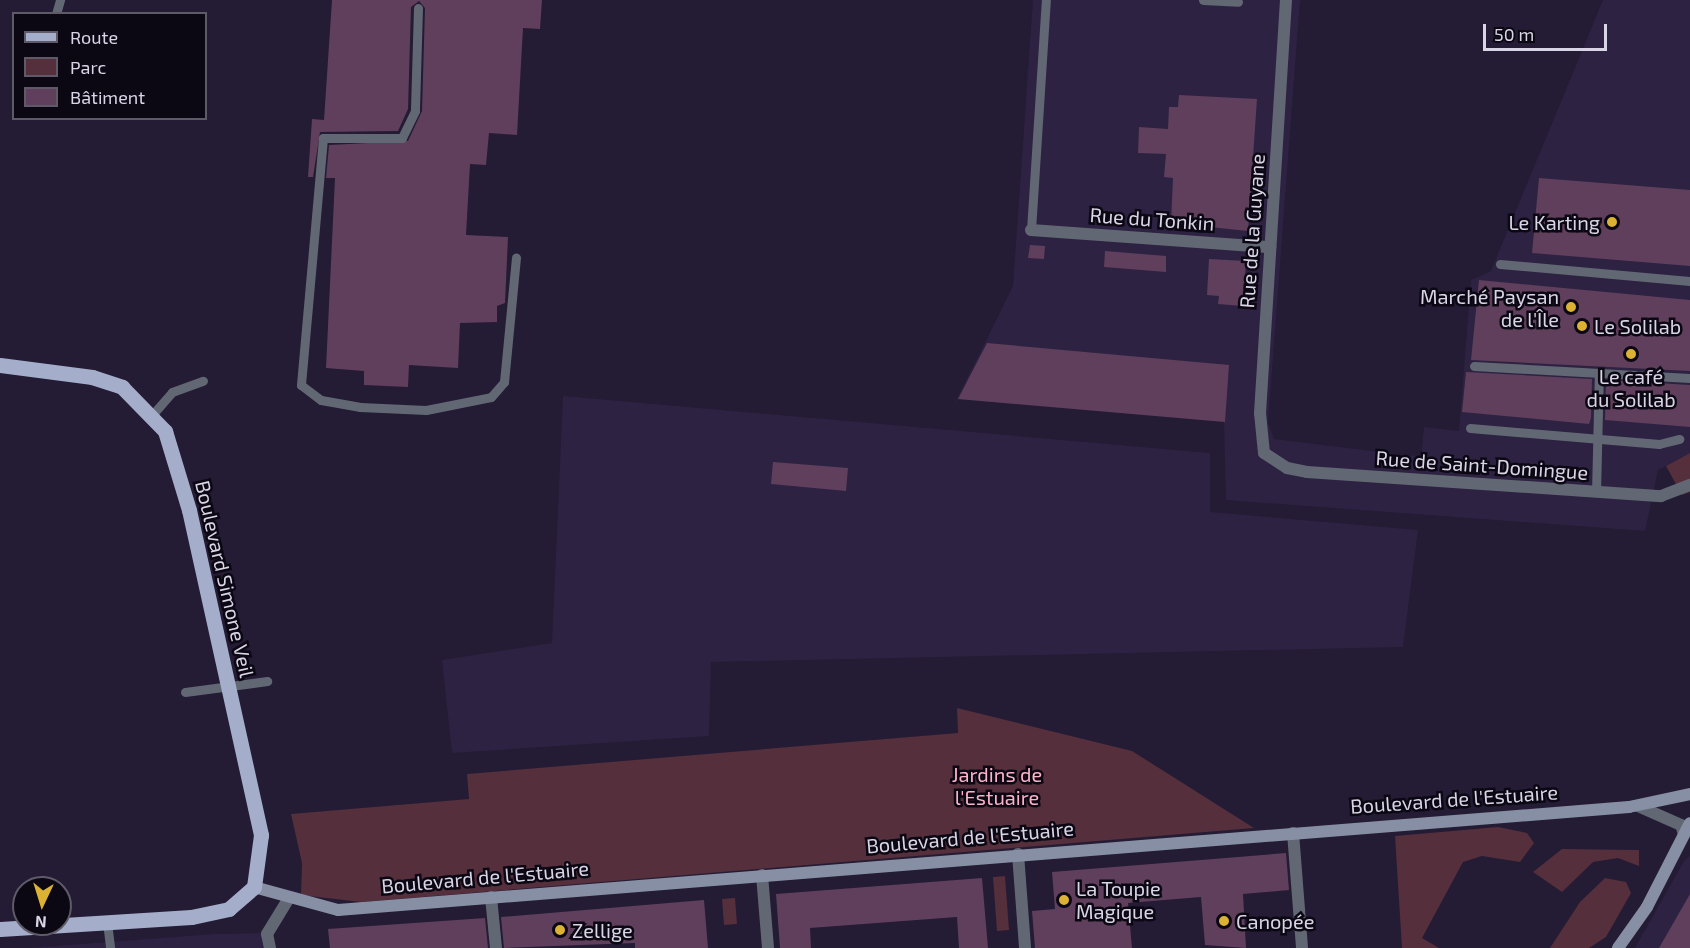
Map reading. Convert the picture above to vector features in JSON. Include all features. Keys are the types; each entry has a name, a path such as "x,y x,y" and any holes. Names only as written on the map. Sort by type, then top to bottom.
{"main road":[{"name":"Boulevard Simone Veil","path":"0,365 92,377 122,387 153,414 175,458 261,835 254,887"},
{"name":"Boulevard de l'Estuaire","path":"254,887 338,910 1638,806 1690,794"},
{"path":"1618,948 1647,907 1687,828"},
{"path":"0,929 107,922 229,909 254,887"}],"street":[{"name":"Rue de la Guyane","path":"1272,460 1260,444 1259,429 1286,0"},
{"name":"Rue du Tonkin","path":"1031,230 1270,247"},
{"name":"Rue de Saint-Domingue","path":"1272,460 1307,472 1661,496 1690,485"},
{"path":"1638,806 1687,828"},
{"path":"1293,833 1302,948"},
{"path":"1018,854 1025,948"},
{"path":"762,875 768,948"},
{"path":"491,897 496,948"},
{"path":"270,948 267,934 289,898"}],"lane":[{"path":"1031,230 1046,0"},
{"path":"1203,0 1238,2"},
{"path":"418,8 415,111 402,138 323,138 301,385 321,400 360,407 426,410 490,397 504,382 516,258"},
{"path":"1500,264 1690,281"},
{"path":"1474,366 1690,378"},
{"path":"1596,492 1599,450 1594,439 1599,373"},
{"path":"153,414 172,392 203,381"},
{"path":"1470,428 1659,444 1679,439"},
{"path":"185,692 267,681"},
{"path":"107,922 110,948"}],"shaded area":[{"path":"1033,0 1300,0 1268,423 1274,439 1421,457 1424,427 1459,431 1471,280 1491,271 1603,0 1690,0 1690,453 1658,470 1645,531 1226,500 1224,422 958,399 950,413 1013,286"},
{"path":"563,396 1210,453 1210,512 1418,530 1403,647 711,662 709,736 452,753 442,660 552,643"},
{"path":"1690,856 1690,948 1635,948 1684,861"},
{"path":"262,933 265,948 29,948 214,934"}],"green space":[{"path":"1690,453 1690,492 1682,495 1666,466"},
{"name":"Jardins de l'Estuaire","path":"957,708 1132,751 1254,828 361,902 301,895 302,863 291,814 469,799 467,774 958,733"},
{"path":"1498,827 1527,833 1534,843 1520,862 1482,856 1463,862 1422,938 1439,948 1402,948 1395,836"},
{"path":"1562,849 1639,850 1639,866 1618,858 1593,862 1562,892 1533,872"},
{"path":"1005,876 1009,930 997,931 993,877"},
{"path":"1605,878 1626,882 1631,893 1606,937 1589,948 1550,948 1580,902"},
{"path":"735,898 737,924 724,925 722,899"}],"building":[{"path":"332,0 542,0 540,29 523,28 517,135 489,133 486,165 470,164 466,235 508,237 505,303 497,306 497,322 460,323 458,368 409,365 408,387 364,385 364,371 326,368 335,178 326,178 329,145 408,141 422,111 425,8 419,1 411,7 408,109 398,131 320,132 313,177 308,177 312,119 324,120"},
{"path":"1179,95 1257,99 1248,231 1171,223 1173,178 1164,177 1166,154 1138,153 1139,127 1168,129 1169,107 1178,107"},
{"name":"Le Karting","path":"1539,178 1690,190 1690,266 1532,253"},
{"path":"1030,245 1045,246 1044,259 1028,258"},
{"path":"1105,251 1166,256 1166,272 1104,267"},
{"path":"1209,259 1246,261 1243,306 1218,304 1219,296 1207,295"},
{"name":"Le Solilab","path":"1479,280 1690,300 1690,371 1471,360"},
{"path":"987,343 1229,365 1225,422 958,399"},
{"name":"Le Solilab","path":"1466,372 1592,379 1589,424 1462,412"},
{"name":"Le Solilab","path":"1606,380 1690,385 1690,427 1605,420"},
{"path":"773,462 848,468 846,491 771,484"},
{"path":"1286,853 1289,890 1243,894 1246,948 1205,945 1201,897 1128,903 1132,948 1035,948 1032,911 1055,909 1052,872"},
{"path":"982,878 988,948 959,948 957,917 810,928 811,948 780,948 776,894"},
{"path":"1690,894 1690,948 1659,948"},
{"path":"704,900 708,948 635,948 635,943 504,948 501,917"},
{"path":"485,918 488,948 330,948 328,929"}],"place":[{"name":"Le Karting","path":"1612,222"},
{"name":"Marché Paysan de l'Île","path":"1571,307"},
{"name":"Le Solilab","path":"1582,326"},
{"name":"Le café du Solilab","path":"1631,354"},
{"name":"La Toupie Magique","path":"1064,900"},
{"name":"Canopée","path":"1224,921"},
{"name":"Zellige","path":"560,930"}]}
